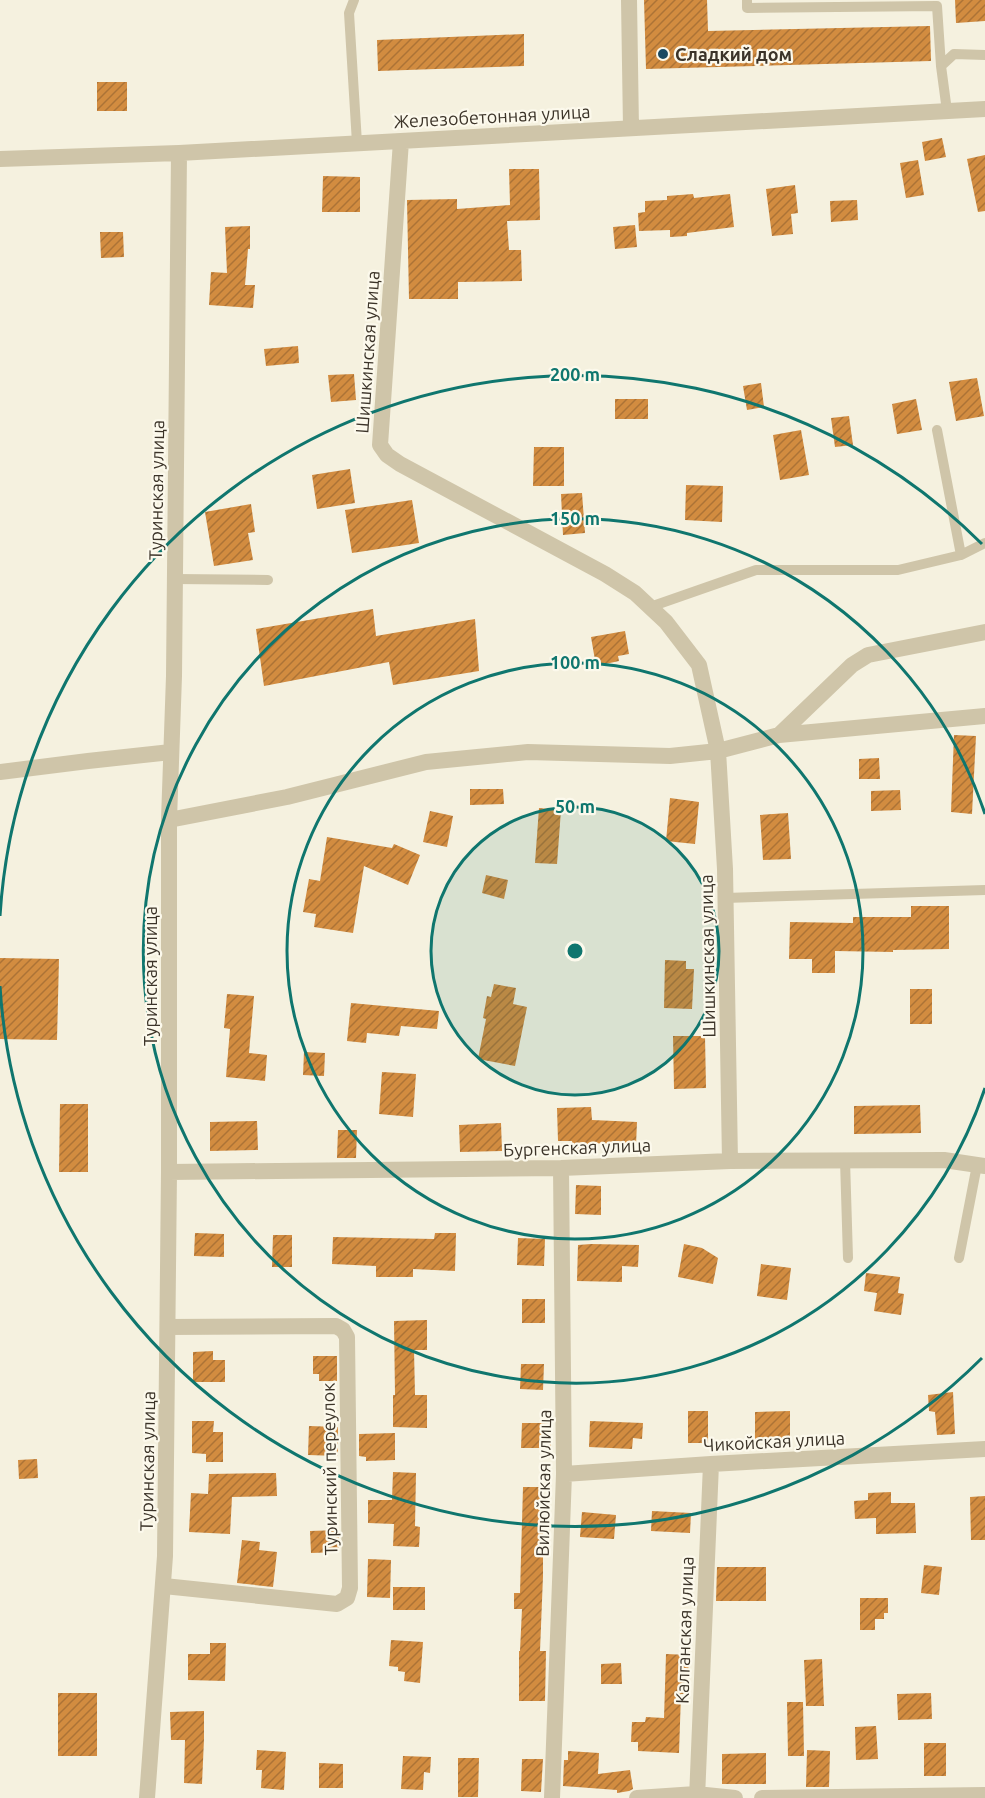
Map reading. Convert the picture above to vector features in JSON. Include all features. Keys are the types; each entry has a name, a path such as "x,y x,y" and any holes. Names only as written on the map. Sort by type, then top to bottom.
{"street":[{"path":"628,0 631,128"},
{"name":"Железобетонная улица","path":"0,159 179,153 985,109"},
{"name":"Шишкинская улица","path":"401,141 380,445 387,455 400,465 605,574 635,593 666,622 699,666 718,751 725,898 730,1161"},
{"name":"Туринская улица","path":"147,1798 164,1586 170,1172 169,820 175,579 179,153"},
{"path":"779,735 852,665 868,655 985,632"},
{"path":"169,820 287,797 426,762 528,752 670,756 718,751 779,735 985,716"},
{"path":"0,772 171,752"},
{"name":"Бургенская улица","path":"170,1172 561,1168 730,1161 845,1160 944,1160 981,1165"},
{"name":"Вилюйская улица","path":"552,1798 564,1474 561,1168"},
{"name":"Туринский переулок","path":"164,1586 337,1604 347,1598 350,1588 347,1337 343,1330 336,1326 168,1327"},
{"name":"Чикойская улица","path":"564,1474 985,1449"},
{"name":"Калганская улица","path":"697,1796 711,1464"},
{"path":"637,1798 697,1796 735,1798"},
{"path":"762,1798 985,1796"}],"lane":[{"path":"354,0 349,13 357,143"},
{"path":"747,0 747,8 937,3 941,66 947,111"},
{"path":"941,66 954,54 985,55"},
{"path":"937,429 961,555"},
{"path":"650,607 756,570 898,570 961,555 985,543"},
{"path":"175,579 268,580"},
{"path":"725,898 985,890"},
{"path":"845,1160 848,1258"},
{"path":"959,1258 981,1165"}],"building":[{"path":"644,0 707,0 708,31 930,26 931,61 646,69"},
{"path":"955,0 985,0 985,21 956,23"},
{"path":"524,34 524,66 378,71 377,40"},
{"path":"97,82 127,82 127,111 97,111"},
{"path":"942,138 946,157 925,161 922,142"},
{"path":"985,155 985,211 978,212 967,159"},
{"path":"918,160 924,195 906,198 900,163"},
{"path":"509,169 539,169 540,220 507,221 509,250 521,250 522,281 458,282 458,299 409,299 407,200 457,199 457,209 510,205"},
{"path":"323,176 360,177 360,212 322,212"},
{"path":"795,185 798,213 791,214 793,234 772,236 766,189"},
{"path":"693,194 694,198 730,194 734,227 670,237 670,230 639,231 638,213 645,212 645,201 667,200 667,196"},
{"path":"857,200 858,220 831,222 830,201"},
{"path":"635,225 637,247 615,249 613,227"},
{"path":"250,226 250,249 248,249 245,285 255,285 253,308 209,305 211,272 227,273 225,227"},
{"path":"100,232 123,232 124,257 101,258"},
{"path":"298,346 299,363 266,366 264,349"},
{"path":"354,374 356,400 331,402 328,375"},
{"path":"977,378 984,416 956,421 949,382"},
{"path":"761,383 764,407 747,410 743,386"},
{"path":"615,399 648,399 648,419 615,419"},
{"path":"916,399 922,430 897,434 892,404"},
{"path":"849,416 853,445 835,447 831,418"},
{"path":"801,430 809,475 780,480 773,435"},
{"path":"534,447 564,447 564,486 533,486"},
{"path":"350,469 355,503 317,509 312,475"},
{"path":"686,485 723,486 722,522 685,520"},
{"path":"582,493 585,533 563,535 561,494"},
{"path":"412,500 419,543 352,553 345,510"},
{"path":"251,504 255,532 248,533 253,560 214,566 205,512"},
{"path":"373,609 376,636 475,619 479,671 393,685 389,662 264,686 256,629"},
{"path":"625,631 629,654 618,656 619,661 596,666 591,637"},
{"path":"954,735 976,736 972,814 951,812"},
{"path":"879,758 880,779 859,779 859,759"},
{"path":"470,789 503,789 504,804 470,805"},
{"path":"900,790 901,810 871,811 871,791"},
{"path":"670,798 699,802 695,844 666,841"},
{"path":"539,808 561,810 557,864 535,863"},
{"path":"430,811 453,816 447,847 423,842"},
{"path":"788,813 791,859 763,860 760,815"},
{"path":"327,837 392,848 394,844 420,855 408,885 364,866 353,933 314,927 316,914 303,912 309,879 320,881"},
{"path":"486,875 508,880 504,899 482,893"},
{"path":"911,906 949,906 949,949 893,950 893,952 835,951 835,973 812,973 812,959 789,959 790,922 853,923 853,917 911,917"},
{"path":"0,958 59,959 57,1040 0,1039"},
{"path":"665,960 686,961 686,969 694,969 692,1009 664,1008"},
{"path":"494,984 516,988 513,1004 527,1007 515,1066 478,1059 486,1019 483,1018 487,996 491,997"},
{"path":"910,989 932,989 932,1024 910,1024"},
{"path":"227,994 254,996 249,1053 267,1055 265,1081 226,1077 230,1029 224,1028"},
{"path":"351,1003 439,1011 437,1029 401,1026 399,1036 367,1033 366,1043 347,1041"},
{"path":"673,1036 705,1036 706,1088 674,1089"},
{"path":"304,1052 325,1053 324,1076 303,1075"},
{"path":"382,1072 416,1074 413,1117 379,1114"},
{"path":"60,1104 88,1104 88,1172 59,1172"},
{"path":"920,1105 921,1133 854,1134 854,1106"},
{"path":"591,1107 592,1120 637,1122 636,1145 592,1143 593,1148 573,1149 572,1141 558,1141 557,1108"},
{"path":"257,1121 258,1150 210,1151 210,1122"},
{"path":"501,1123 502,1151 460,1152 459,1125"},
{"path":"338,1130 357,1130 356,1158 337,1158"},
{"path":"576,1185 601,1186 601,1215 575,1214"},
{"path":"195,1233 224,1234 224,1257 194,1256"},
{"path":"435,1233 456,1233 455,1271 413,1269 413,1277 376,1277 376,1266 332,1264 333,1237 434,1239"},
{"path":"273,1235 292,1235 292,1267 272,1267"},
{"path":"518,1238 545,1239 544,1266 517,1265"},
{"path":"684,1244 702,1248 718,1258 713,1284 678,1277"},
{"path":"578,1245 639,1245 638,1267 622,1266 622,1282 577,1281"},
{"path":"761,1264 791,1268 787,1300 757,1296"},
{"path":"866,1273 900,1277 898,1293 904,1294 901,1315 874,1311 877,1293 864,1291"},
{"path":"522,1299 545,1299 545,1323 522,1323"},
{"path":"427,1320 427,1350 414,1350 415,1395 427,1395 427,1428 393,1427 394,1321"},
{"path":"213,1351 213,1360 225,1360 225,1382 193,1382 193,1352"},
{"path":"313,1356 337,1356 337,1381 319,1381 319,1374 313,1374"},
{"path":"521,1364 544,1364 543,1390 520,1389"},
{"path":"953,1392 955,1434 937,1435 935,1412 929,1411 928,1395"},
{"path":"688,1411 708,1411 708,1443 688,1443"},
{"path":"790,1411 790,1440 755,1441 755,1412"},
{"path":"192,1421 214,1421 213,1432 223,1432 223,1462 206,1462 206,1454 192,1453"},
{"path":"590,1421 643,1423 642,1439 633,1438 632,1449 589,1447"},
{"path":"522,1423 551,1423 551,1448 521,1448"},
{"path":"309,1426 338,1427 338,1456 308,1455"},
{"path":"395,1433 395,1460 366,1461 366,1457 359,1456 359,1434"},
{"path":"37,1459 38,1478 19,1479 18,1460"},
{"path":"393,1472 416,1473 415,1526 420,1527 419,1547 393,1546 394,1524 368,1523 368,1500 392,1500"},
{"path":"276,1473 277,1496 232,1497 230,1534 189,1532 191,1493 208,1494 209,1474"},
{"path":"523,1487 543,1487 540,1651 546,1651 545,1701 519,1701 522,1609 514,1609 514,1593 520,1593"},
{"path":"891,1492 891,1503 915,1503 916,1533 876,1534 876,1518 855,1519 854,1501 868,1500 868,1493"},
{"path":"985,1496 985,1540 971,1540 970,1497"},
{"path":"652,1511 691,1513 690,1533 651,1531"},
{"path":"582,1512 616,1515 614,1539 580,1537"},
{"path":"339,1530 339,1552 311,1553 310,1531"},
{"path":"242,1540 260,1542 259,1550 277,1552 273,1587 237,1583"},
{"path":"368,1559 391,1560 390,1598 367,1597"},
{"path":"924,1565 942,1567 939,1595 921,1593"},
{"path":"717,1567 766,1567 766,1601 716,1601"},
{"path":"393,1587 425,1587 425,1610 393,1610"},
{"path":"860,1598 888,1598 888,1613 884,1613 884,1619 875,1619 875,1630 860,1630"},
{"path":"391,1640 423,1642 420,1683 404,1681 405,1672 398,1671 398,1667 389,1666"},
{"path":"210,1643 226,1643 225,1681 188,1680 188,1654 210,1654"},
{"path":"666,1654 689,1655 687,1694 681,1694 679,1753 638,1751 638,1742 631,1742 632,1722 645,1722 646,1717 664,1718"},
{"path":"822,1659 824,1706 806,1706 804,1660"},
{"path":"621,1663 622,1684 601,1684 601,1664"},
{"path":"58,1693 97,1693 97,1756 58,1756"},
{"path":"931,1693 932,1719 898,1720 897,1694"},
{"path":"787,1702 803,1702 804,1756 788,1756"},
{"path":"204,1711 202,1784 184,1783 185,1740 171,1740 170,1712"},
{"path":"876,1726 878,1759 856,1760 855,1727"},
{"path":"924,1743 946,1743 946,1776 924,1776"},
{"path":"257,1750 286,1752 284,1790 261,1788 262,1770 256,1770"},
{"path":"807,1750 830,1751 829,1787 806,1787"},
{"path":"568,1751 599,1753 598,1774 630,1770 633,1789 617,1793 617,1790 563,1786 564,1760 568,1760"},
{"path":"766,1753 766,1784 722,1784 722,1754"},
{"path":"403,1756 431,1757 430,1773 424,1772 423,1790 401,1789"},
{"path":"458,1758 479,1758 478,1797 458,1797"},
{"path":"522,1759 543,1759 541,1792 521,1791"},
{"path":"319,1763 343,1764 343,1788 319,1788"}],"place":[{"name":"Сладкий дом","path":"663,54"}]}
